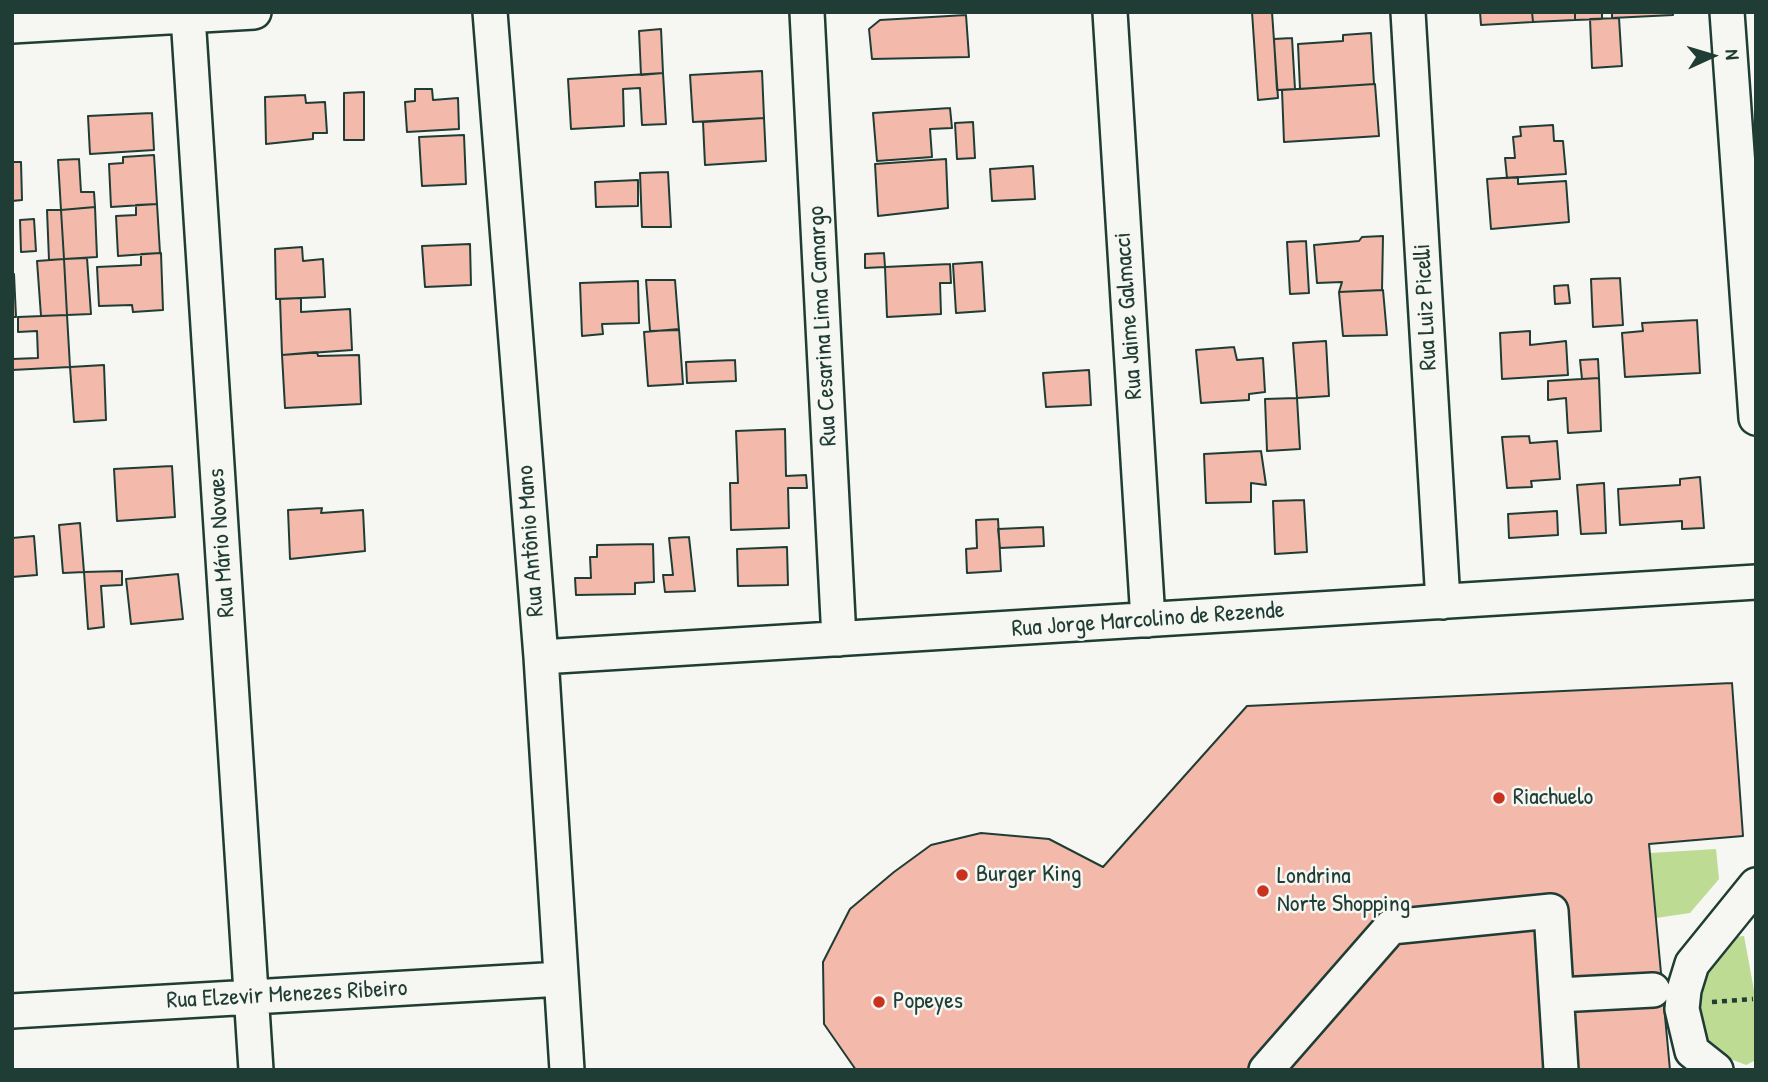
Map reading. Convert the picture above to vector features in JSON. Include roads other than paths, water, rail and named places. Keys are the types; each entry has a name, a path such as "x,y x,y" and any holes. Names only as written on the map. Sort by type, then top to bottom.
{"street":[{"path":"12,26 254,12"},
{"name":"Rua Antônio Mano","path":"490,12 541,657 567,1070"},
{"name":"Rua Cesarina Lima Camargo","path":"807,12 839,639"},
{"name":"Rua Jaime Galmacci","path":"1110,12 1148,620"},
{"name":"Rua Luiz Picelli","path":"1408,12 1443,602"},
{"path":"1727,12 1756,418"},
{"name":"Rua Mário Novaes","path":"188,16 256,1070"},
{"name":"Rua Jorge Marcolino de Rezende","path":"541,657 1756,582"},
{"path":"1716,1070 1692,1051 1682,1009 1684,990 1692,964 1756,884"},
{"path":"1266,1070 1391,927 1551,911 1561,1070"},
{"name":"Rua Elzevir Menezes Ribeiro","path":"12,1011 561,979"},
{"path":"1558,995 1653,990"}],"place":[{"name":"Riachuelo","path":"1499,798"},
{"name":"Burger King","path":"962,875"},
{"name":"Londrina Norte Shopping","path":"1263,891"},
{"name":"Popeyes","path":"879,1002"}]}
